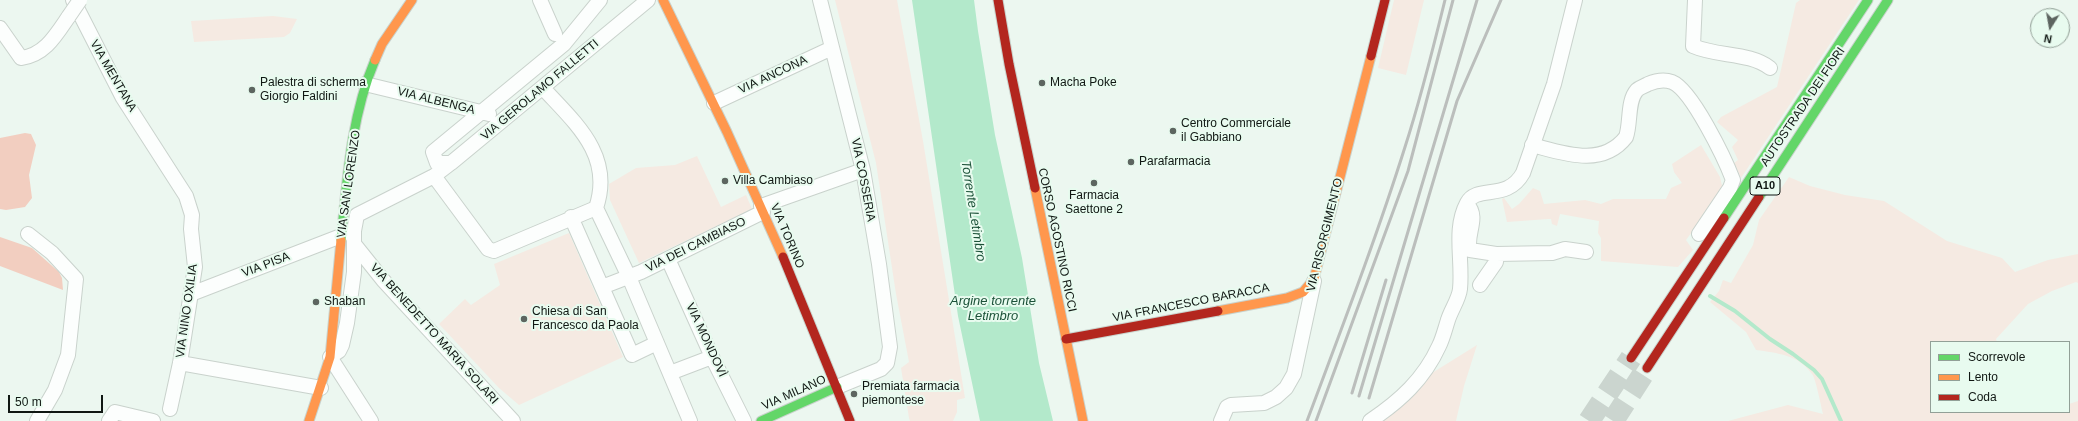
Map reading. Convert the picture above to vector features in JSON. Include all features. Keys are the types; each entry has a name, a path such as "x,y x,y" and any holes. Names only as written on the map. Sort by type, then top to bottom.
{"main road":[{"name":"VIA SAN LORENZO","path":"309,421 330,357 349,163 365,84 382,44 412,0"},
{"name":"VIA TORINO","path":"663,0 714,103 762,209 850,421"},
{"name":"CORSO AGOSTINO RICCI","path":"998,0 1009,64 1083,421"},
{"name":"VIA RISORGIMENTO","path":"1378,0 1379,19"},
{"name":"VIA RISORGIMENTO","path":"1314,279 1385,0"},
{"name":"AUTOSTRADA DEI FIORI","path":"1631,358 1868,0"},
{"name":"AUTOSTRADA DEI FIORI","path":"1647,368 1886,3"},
{"name":"CORSO AGOSTINO RICCI","path":"1009,7 1009,64"},
{"name":"VIA FRANCESCO BARACCA","path":"1066,339 1287,298 1303,292 1314,279"},
{"name":"VIA MILANO","path":"761,421 837,387"}],"street":[{"name":"VIA MENTANA","path":"73,0 124,98 157,149"},
{"path":"0,28 21,58 34,56 41,52 80,0"},
{"path":"540,0 555,34"},
{"path":"451,163 437,163 434,152 483,113 564,44 600,0"},
{"name":"VIA GEROLAMO FALLETTI","path":"434,176 507,118 648,0"},
{"name":"VIA COSSERIA","path":"820,0 863,170 879,264 889,340 887,362 882,369 837,387"},
{"path":"1370,421 1389,409 1405,396 1439,346 1460,290 1460,220 1471,197 1476,194 1508,189 1518,181 1554,84 1575,0"},
{"path":"1695,0 1693,46 1718,54 1762,62 1770,68"},
{"name":"VIA ANCONA","path":"714,103 832,48"},
{"path":"1532,145 1579,156 1592,157 1608,152 1622,142 1626,137 1633,97 1638,89 1653,82 1663,80 1672,82 1690,99 1702,118 1732,180 1730,188 1699,234"},
{"name":"VIA ALBENGA","path":"365,84 507,118"},
{"path":"543,88 581,130 593,147 599,166 601,184 596,208 629,277 690,421"},
{"name":"VIA NINO OXILIA","path":"157,149 186,196 192,215 191,229 195,267 180,363 170,410"},
{"name":"VIA DEI CAMBIASO","path":"602,287 629,277 668,259 762,209 863,170"},
{"path":"434,176 488,248 494,251 571,217 596,208"},
{"name":"VIA SAN LORENZO","path":"330,357 339,350 342,345 352,292 355,246 354,231 357,215 434,176"},
{"path":"1467,204 1471,208 1473,225 1468,245 1470,250 1496,254 1552,253 1565,249 1586,252"},
{"path":"571,217 632,355 657,343"},
{"path":"28,234 52,253 76,279 68,355 55,390 37,421"},
{"name":"VIA PISA","path":"191,294 341,236"},
{"name":"VIA BENEDETTO MARIA SOLARI","path":"355,246 383,280 512,421"},
{"path":"1480,285 1496,262 1496,254"},
{"name":"VIA MONDOVÌ","path":"668,259 712,357 744,421"},
{"name":"VIA RISORGIMENTO","path":"1221,421 1227,407 1231,405 1264,403 1276,397 1286,388 1294,374 1314,279"},
{"path":"330,357 371,421"},
{"path":"670,373 712,357"},
{"path":"180,363 321,388"},
{"path":"109,421 115,412 154,421"}],"shaded area":[{"path":"835,0 897,0 923,141 965,398 957,400 957,412 953,421 910,421 909,418 901,368 909,362 896,294 876,163"},
{"path":"1394,0 1424,0 1406,75 1378,68"},
{"path":"1800,0 1859,0 1741,178 1734,163 1738,160 1732,147 1738,140 1717,122 1721,117 1777,87 1796,3"},
{"path":"273,16 297,19 290,33 284,37 194,42 191,21"},
{"path":"25,133 31,134 36,145 29,175 32,198 25,207 6,210 0,209 0,138"},
{"path":"1701,145 1720,177 1723,190 1686,240 1693,250 1678,267 1601,261 1601,238 1598,233 1599,221 1560,214 1557,226 1552,224 1551,219 1507,222 1502,199 1504,198 1512,209 1519,204 1533,188 1540,191 1544,204 1585,200 1601,204 1613,199 1666,199 1671,188 1682,183 1674,172 1672,164"},
{"path":"697,156 721,207 746,195 752,209 639,263 610,200 609,184 636,168 675,165"},
{"path":"1789,177 1810,186 1845,195 1884,201 1947,241 2002,258 2015,272 2048,260 2078,254 2078,283 2076,282 2052,291 2028,304 1996,339 1997,341 1930,341 1930,413 2070,413 2070,404 2078,401 2078,421 1728,421 1788,405 1823,414 1815,381 1807,368 1801,363 1787,356 1756,350 1746,332 1710,302 1719,291 1723,280 1731,283 1753,245 1759,220"},
{"path":"569,233 623,357 519,405 499,388 439,324 465,299 471,305 500,285 494,264"},
{"path":"0,237 32,248 59,272 62,278 63,290 0,266"},
{"path":"1477,345 1464,386 1456,421 1376,421 1399,409 1432,373"}],"water":[{"name":"Argine torrente Letimbro","path":"912,0 974,0 995,135 1022,258 1039,363 1053,421 980,421 958,316"}],"waterway":[{"path":"1710,296 1735,311 1770,339 1814,370 1822,379 1841,421"}],"tunnel":[{"path":"1589,421 1631,358"},
{"path":"1613,421 1647,368"}],"railway":[{"path":"1307,421 1358,284 1394,181 1422,92 1445,0"},
{"path":"1316,421 1408,171 1453,0"},
{"path":"1359,396 1477,0"},
{"path":"1369,398 1457,101 1501,0"},
{"path":"1352,393 1386,280"}],"traffic: fast":[{"path":"1724,218 1868,0"},
{"path":"1759,197 1888,0"},
{"path":"341,240 348,171 355,126 360,103 375,60"},
{"path":"761,421 837,387"}],"traffic: slow":[{"path":"375,60 382,44 412,0"},
{"path":"663,0 727,132 783,257"},
{"path":"1218,311 1287,298 1303,292 1314,279 1371,56"},
{"path":"1035,188 1083,421"},
{"path":"309,421 330,357 341,240"}],"traffic: jam":[{"path":"998,0 1009,64 1035,188"},
{"path":"1371,56 1385,0"},
{"path":"1647,368 1759,197"},
{"path":"1631,358 1724,218"},
{"path":"783,257 850,421"},
{"path":"1066,339 1218,311"}],"place":[{"name":"Macha Poke","path":"1042,83"},
{"name":"Palestra di scherma Giorgio Faldini","path":"252,90"},
{"name":"Centro Commerciale il Gabbiano","path":"1173,131"},
{"name":"Parafarmacia","path":"1131,162"},
{"name":"Villa Cambiaso","path":"725,181"},
{"name":"Farmacia Saettone 2","path":"1094,183"},
{"name":"Shaban","path":"316,302"},
{"name":"Chiesa di San Francesco da Paola","path":"524,319"},
{"name":"Premiata farmacia piemontese","path":"854,394"}],"water label":[{"name":"Torrente Letimbro","path":"973,211"}]}
